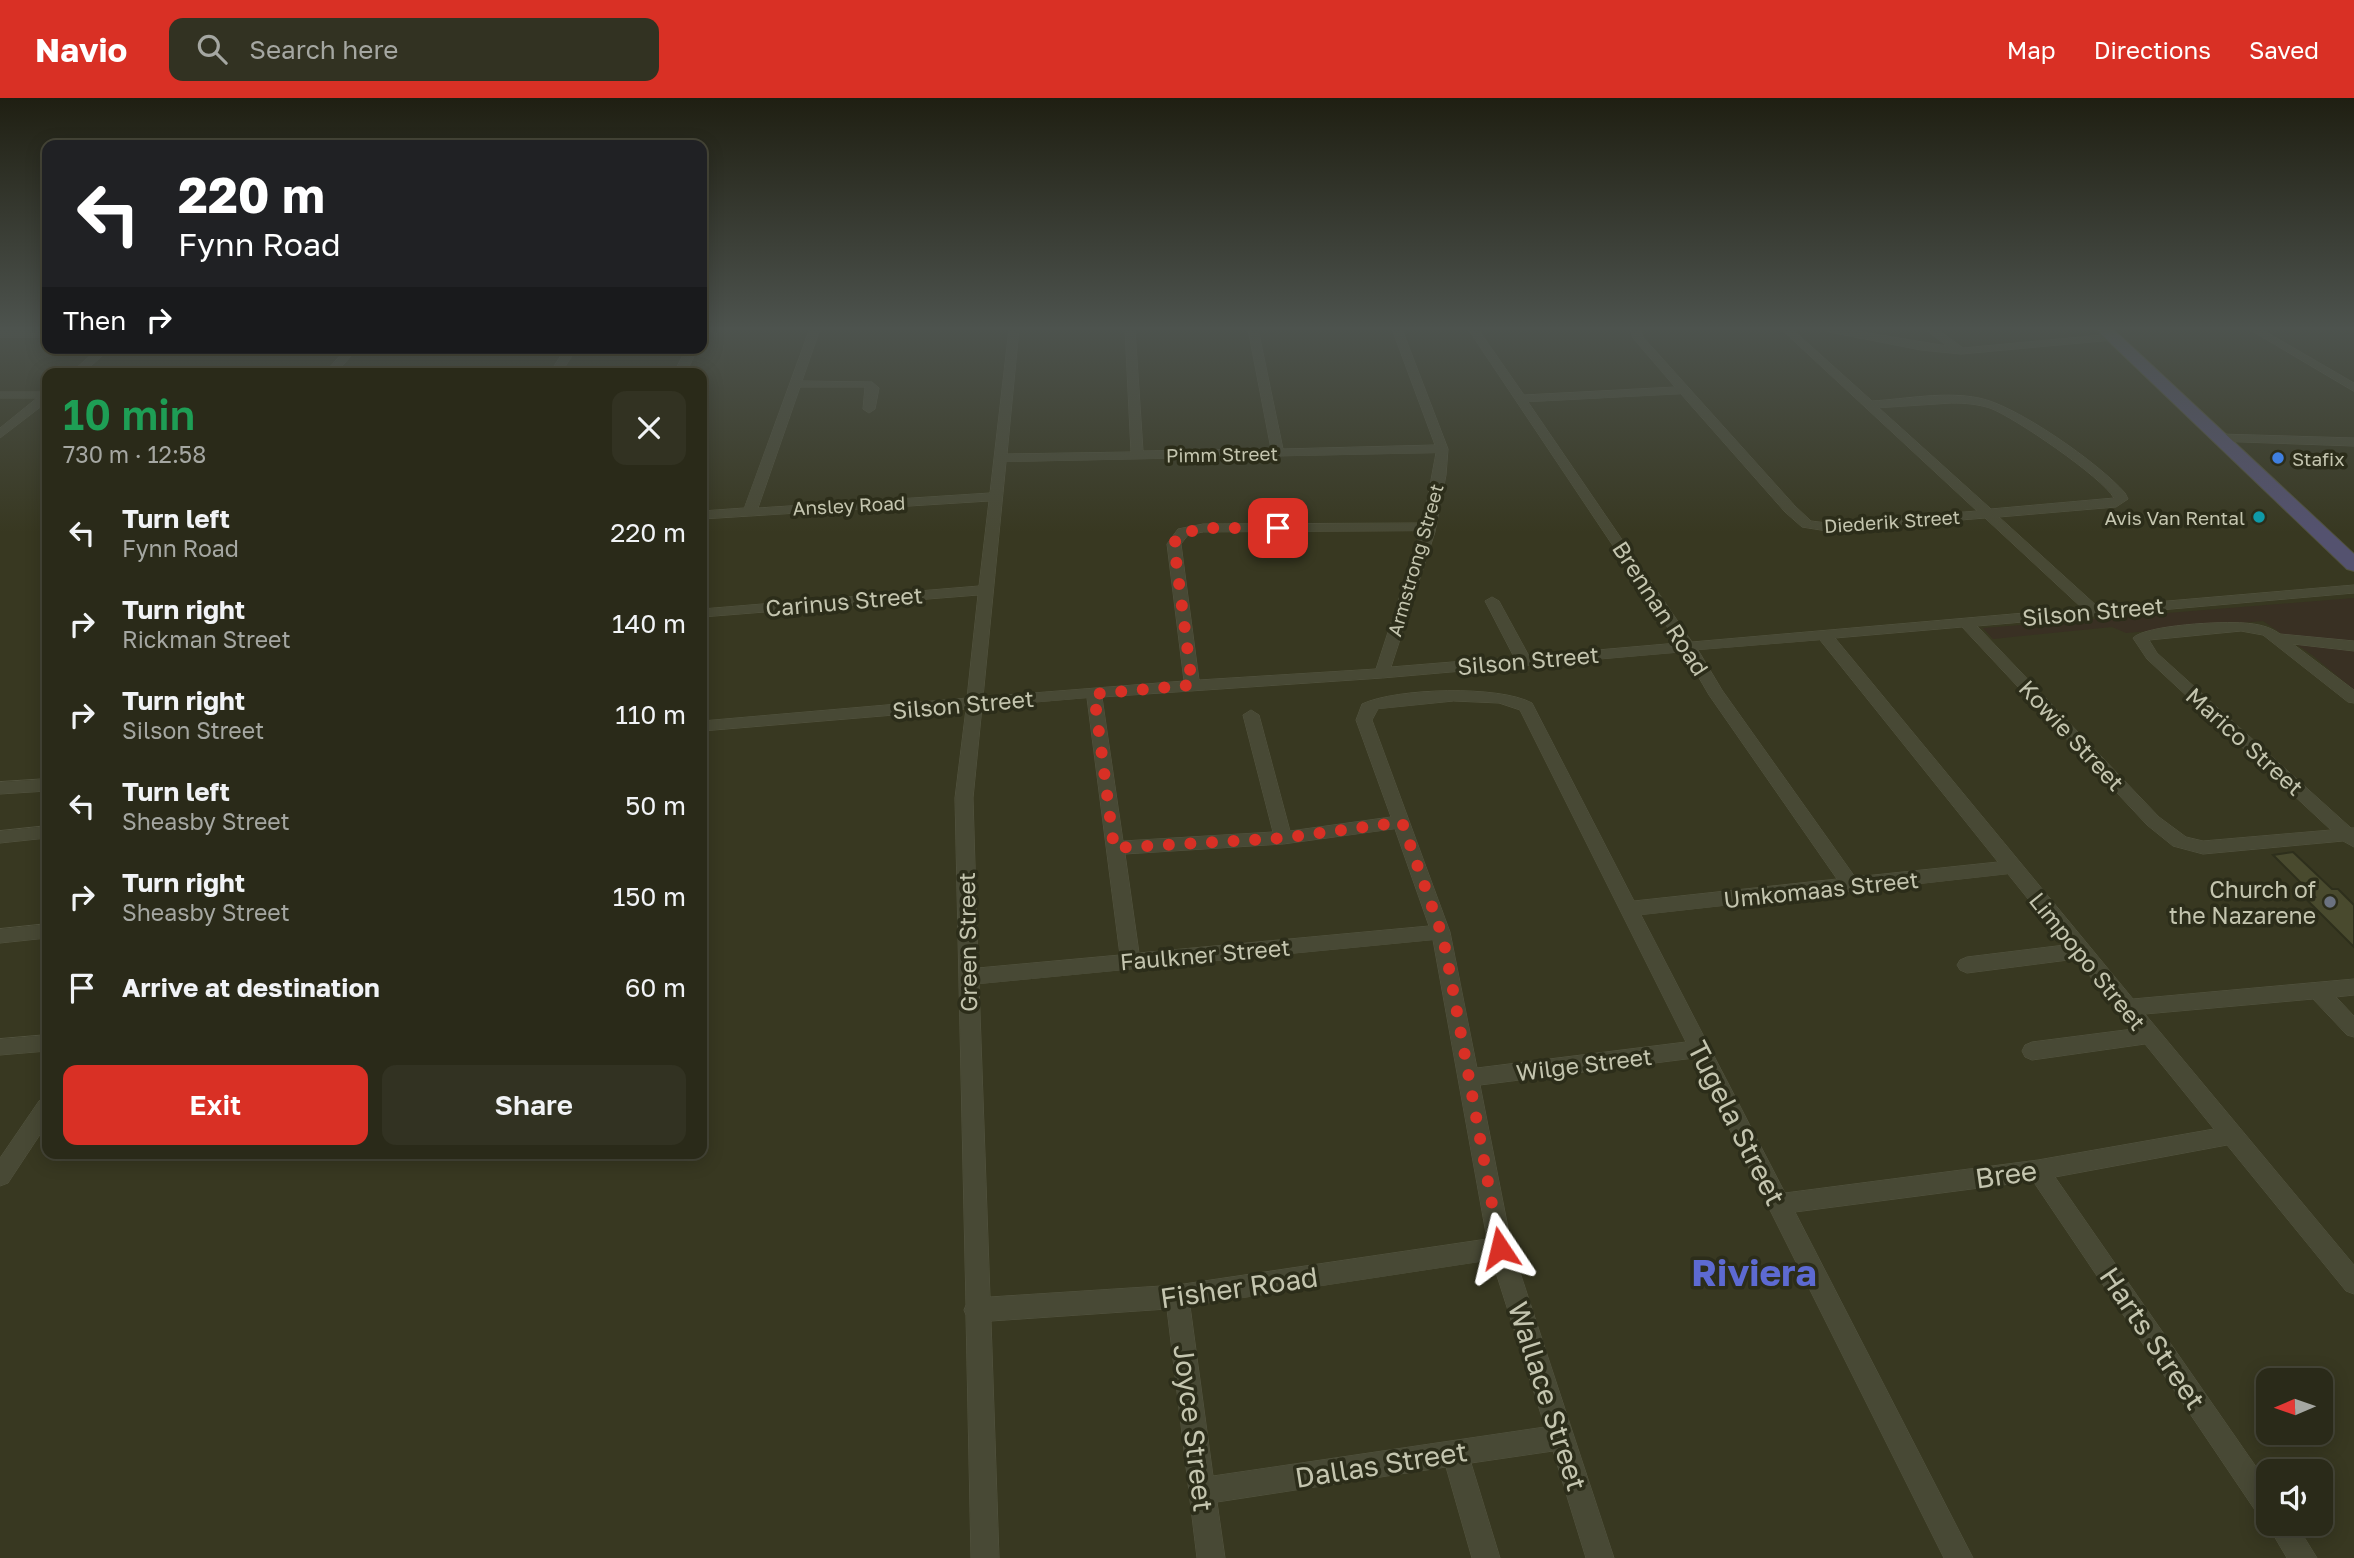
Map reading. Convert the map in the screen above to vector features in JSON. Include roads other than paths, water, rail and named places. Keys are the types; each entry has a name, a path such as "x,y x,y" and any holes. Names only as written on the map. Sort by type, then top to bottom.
{"highway":[{"path":"2176,397 2354,565"}],"street":[{"path":"750,511 789,397"},
{"path":"869,409 871,397"},
{"name":"Green Street","path":"985,1558 976,1310 964,798 1007,397"},
{"path":"1134,397 1138,455"},
{"path":"1267,397 1278,453"},
{"name":"Armstrong Street","path":"1381,673 1428,527 1442,463 1442,449 1423,397"},
{"name":"Brennan Road","path":"1520,397 1688,646 1715,692 1851,886"},
{"path":"1522,400 1568,397"},
{"name":"Diederik Street","path":"1689,397 1790,509 1807,524 1827,527 1987,515"},
{"path":"1861,397 2094,611"},
{"path":"0,434 42,400"},
{"path":"1870,405 1962,400 1991,405 2047,436 2119,493 2122,499 2116,503 1987,515"},
{"path":"2219,438 2354,442"},
{"name":"Pimm Street","path":"1001,458 1442,449"},
{"name":"Ansley Road","path":"707,515 996,496"},
{"path":"1192,685 1174,544 1183,531 1203,528 1428,527"},
{"name":"Silson Street","path":"707,726 1192,685 1381,673 2354,589"},
{"name":"Carinus Street","path":"707,613 986,590"},
{"path":"1492,601 1524,661"},
{"name":"Kowie Street","path":"1966,622 2168,836 2193,847 2212,848 2352,837"},
{"name":"Marico Street","path":"2273,634 2241,627 2151,634 2140,638 2152,656 2352,837"},
{"path":"2273,634 2354,646"},
{"path":"2273,634 2354,698"},
{"name":"Limpopo Street","path":"1825,635 2080,951 2354,1283"},
{"path":"1094,694 1130,959"},
{"name":"Tugela Street","path":"1368,708 1381,704 1489,695 1518,700 1526,707 1959,1558"},
{"name":"Wallace Street","path":"1368,708 1364,720 1441,932 1500,1248 1600,1558"},
{"path":"1251,715 1283,838"},
{"path":"0,788 42,785"},
{"path":"1114,848 1283,838 1402,822"},
{"path":"0,837 42,833"},
{"name":"Umkomaas Street","path":"1629,909 2012,867"},
{"path":"0,936 42,932"},
{"name":"Faulkner Street","path":"968,977 1130,959 1441,932"},
{"path":"1967,965 2080,951"},
{"path":"2127,1008 2354,987"},
{"path":"2318,991 2354,1029"},
{"path":"2032,1051 2150,1035"},
{"path":"0,1047 42,1043"},
{"name":"Wilge Street","path":"1469,1078 1698,1049"},
{"path":"2,1170 42,1114"},
{"name":"Bree","path":"1779,1204 2038,1170 2232,1135"},
{"name":"Harts Street","path":"2038,1170 2256,1489"},
{"name":"Fisher Road","path":"976,1310 1177,1297 1500,1248"},
{"name":"Joyce Street","path":"1177,1297 1211,1558"},
{"name":"Dallas Street","path":"1201,1491 1561,1437"},
{"path":"1455,1453 1486,1558"},
{"path":"2288,1536 2303,1558"}],"place":[{"name":"Stafix","path":"2278,458"},
{"name":"Avis Van Rental","path":"2259,517"},
{"name":"Church of the Nazarene","path":"2330,902"}],"district":[{"name":"Riviera","path":"1754,1272"}]}
